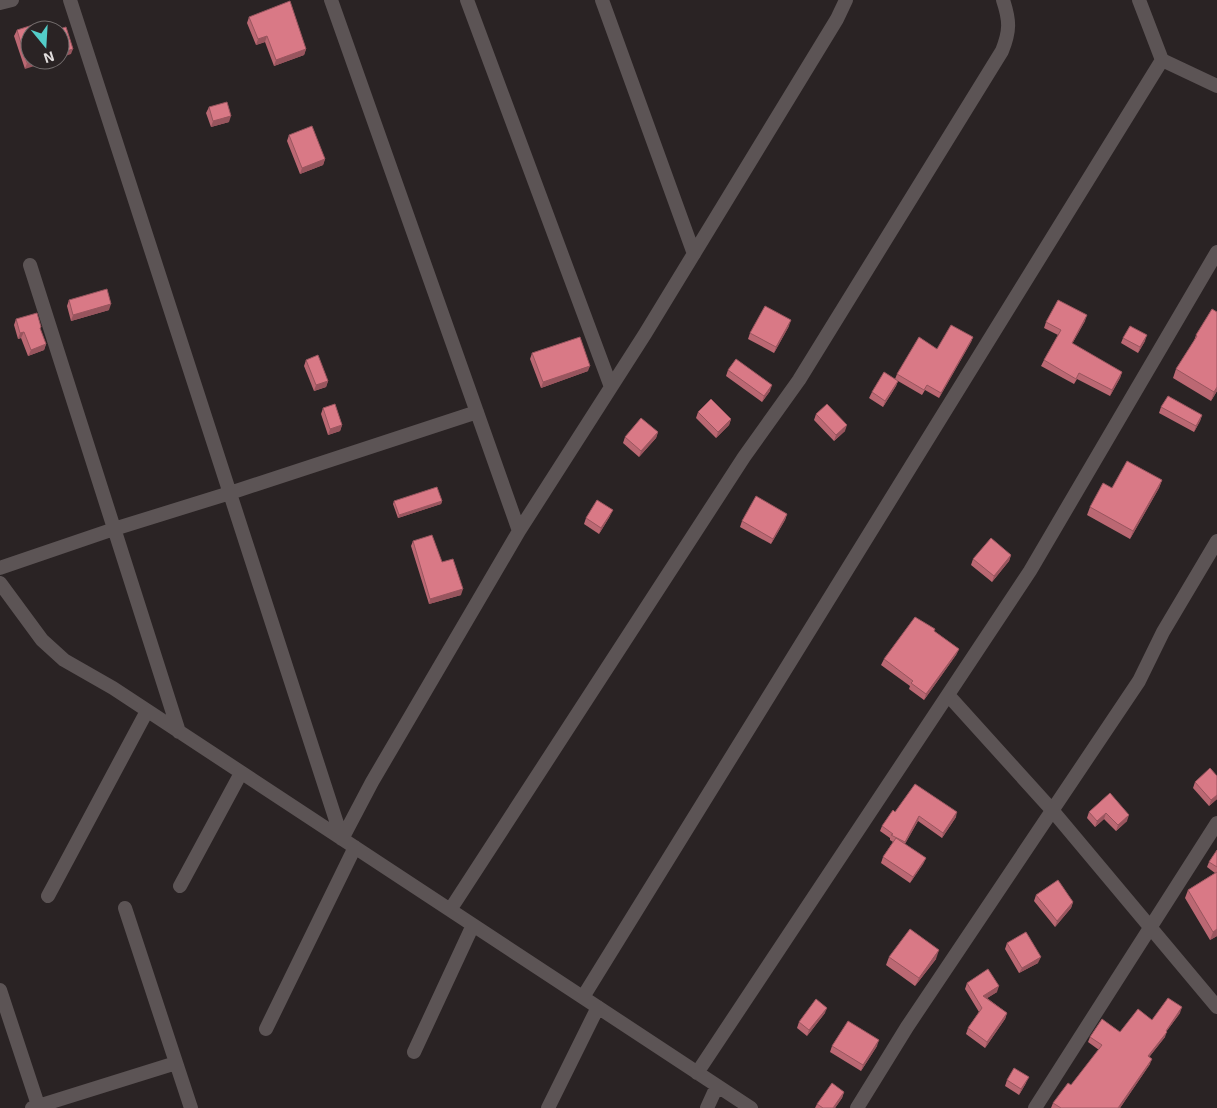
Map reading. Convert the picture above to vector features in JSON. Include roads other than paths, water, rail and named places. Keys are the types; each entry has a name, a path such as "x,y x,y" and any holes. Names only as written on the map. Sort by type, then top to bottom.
{"street":[{"path":"0,4 12,0"},
{"path":"70,0 342,839"},
{"path":"331,0 519,531"},
{"path":"467,0 611,387"},
{"path":"602,0 694,254"},
{"path":"342,839 372,782 519,531 694,254 837,19 846,0"},
{"path":"450,910 744,457 799,380 1002,51 1009,34 1008,15 1003,0"},
{"path":"1139,0 1162,60 1217,86"},
{"path":"583,997 1162,60"},
{"path":"697,1073 1030,571 1217,252"},
{"path":"30,264 179,732"},
{"path":"0,568 114,529 477,412"},
{"path":"857,1108 907,1027 1139,681 1163,632 1217,541"},
{"path":"0,583 42,640 64,660 113,688 751,1108"},
{"path":"948,695 1052,810 1217,1007"},
{"path":"48,896 147,711"},
{"path":"180,886 241,772"},
{"path":"1035,1108 1217,823"},
{"path":"266,1029 355,847"},
{"path":"125,908 191,1108"},
{"path":"414,1052 472,925"},
{"path":"0,990 36,1107 176,1063"},
{"path":"548,1108 598,1008"},
{"path":"706,1108 717,1086"}]}
